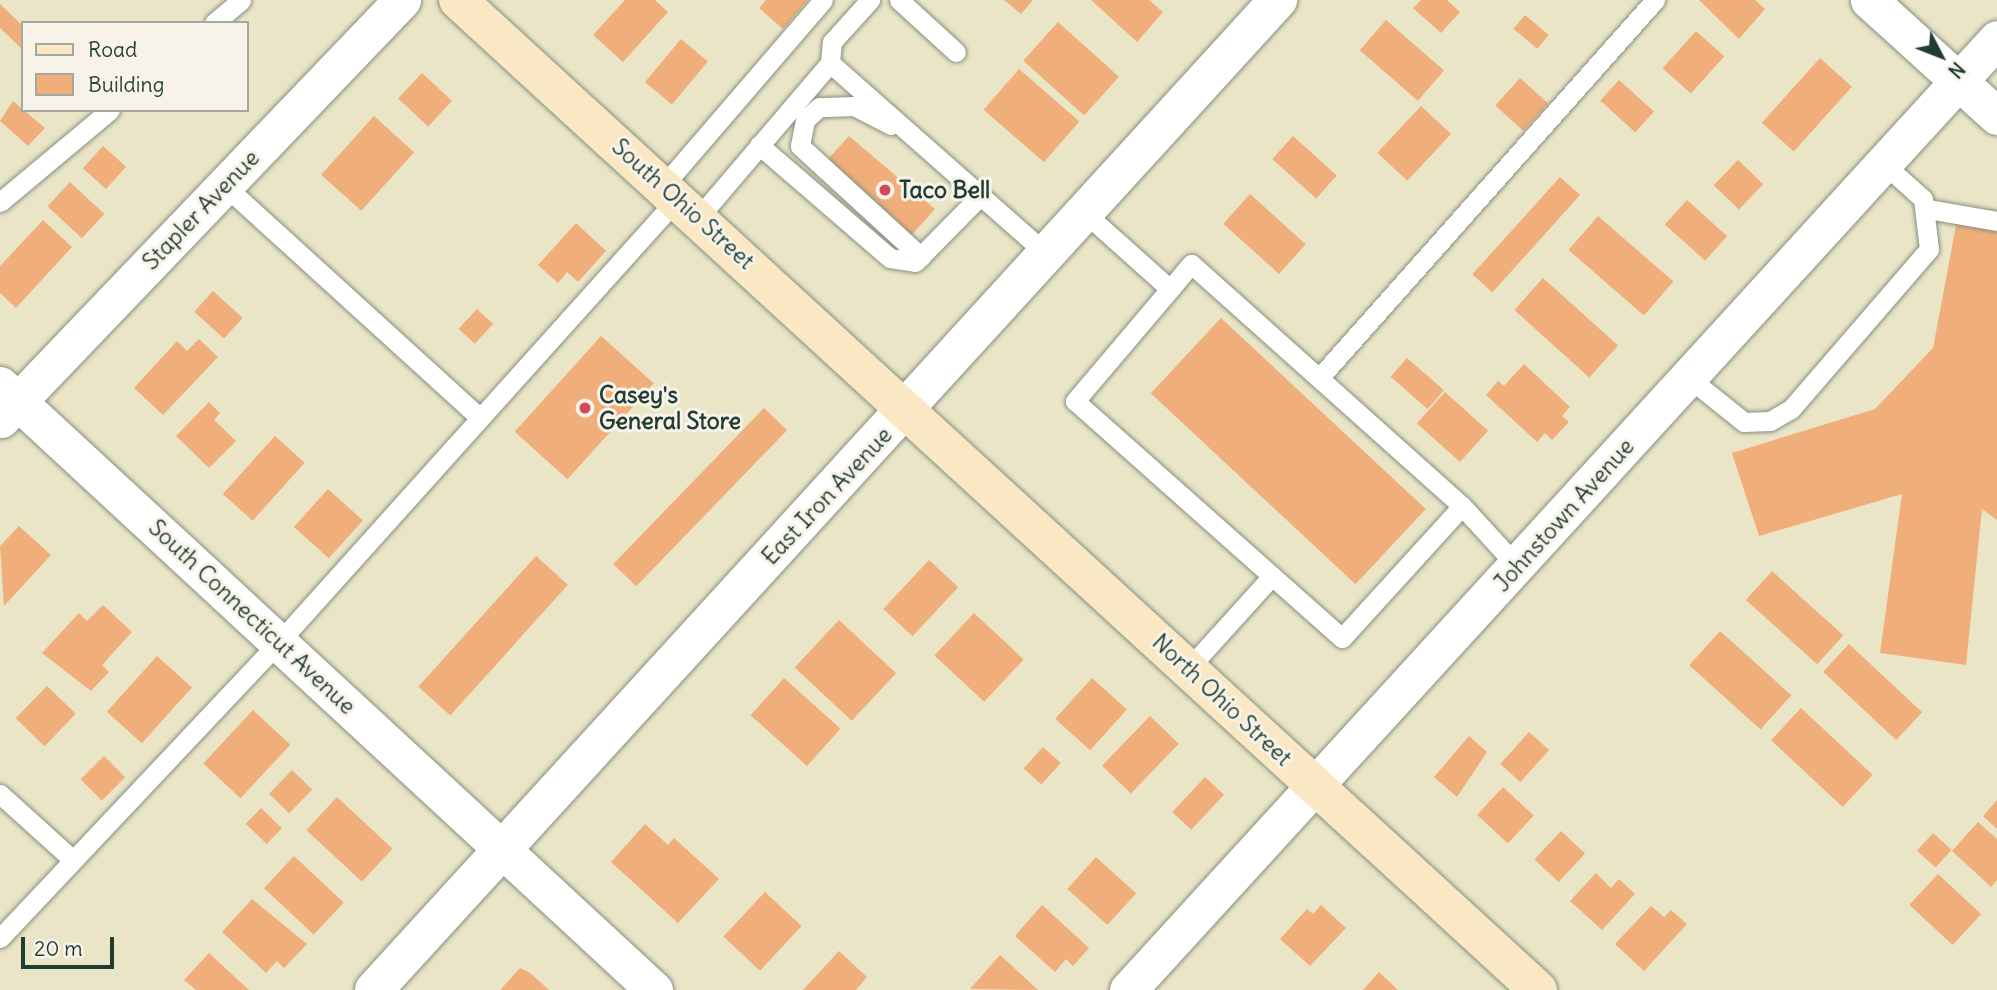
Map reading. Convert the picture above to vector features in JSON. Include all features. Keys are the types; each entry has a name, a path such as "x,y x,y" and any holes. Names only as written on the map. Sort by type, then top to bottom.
{"main road":[{"name":"South Ohio Street","path":"474,5 679,201 908,408"},
{"name":"North Ohio Street","path":"908,408 1538,990"}],"street":[{"name":"Stapler Avenue","path":"6,402 224,185 402,0"},
{"name":"East Iron Avenue","path":"374,990 1278,0"},
{"path":"1869,0 1997,116"},
{"name":"Johnstown Avenue","path":"1128,990 1997,39"},
{"name":"South Connecticut Avenue","path":"6,402 279,642 654,990"}],"lane":[{"path":"216,21 242,0"},
{"path":"0,938 279,642 679,201 823,0"},
{"path":"679,201 760,145 830,63 832,42 870,0"},
{"path":"899,0 956,52"},
{"path":"1319,378 1655,0"},
{"path":"830,63 1047,254"},
{"path":"908,131 837,104 819,107 799,132 800,146 921,257"},
{"path":"0,202 108,112"},
{"path":"760,145 890,258 921,257 980,195"},
{"path":"1884,164 1928,209 1997,221"},
{"path":"224,185 480,418"},
{"path":"1689,378 1744,422 1770,421 1791,409 1929,249 1928,209"},
{"path":"1085,213 1170,289"},
{"path":"1462,506 1342,638 1074,401 1192,264 1462,506 1517,566"},
{"path":"1188,669 1272,576"},
{"path":"0,793 74,860"}],"building":[{"path":"625,0 655,0 668,12 623,62 593,35"},
{"path":"766,0 808,0 783,29 759,8"},
{"path":"1004,0 1033,0 1021,14"},
{"path":"1091,0 1149,0 1163,12 1137,42"},
{"path":"1421,0 1447,0 1460,12 1441,33 1413,8"},
{"path":"1699,0 1755,0 1765,9 1739,39"},
{"path":"0,4 21,24 21,48 0,28"},
{"path":"1525,15 1549,35 1537,49 1513,29"},
{"path":"1386,20 1444,71 1418,101 1360,50"},
{"path":"1058,22 1119,77 1084,116 1023,61"},
{"path":"1696,31 1724,56 1691,94 1663,68"},
{"path":"681,39 708,61 672,104 645,82"},
{"path":"1820,58 1852,87 1794,151 1762,123"},
{"path":"1019,69 1079,121 1044,162 984,110"},
{"path":"422,73 452,101 428,127 398,99"},
{"path":"1520,78 1548,103 1523,131 1495,105"},
{"path":"1619,80 1654,111 1635,132 1600,101"},
{"path":"13,101 21,108 21,112 26,112 45,128 28,146 0,121"},
{"path":"1421,106 1451,134 1407,181 1377,153"},
{"path":"374,116 414,152 361,211 321,175"},
{"name":"Taco Bell","path":"849,136 935,209 909,238 835,170 829,158"},
{"path":"1293,136 1337,175 1316,199 1272,159"},
{"path":"103,146 126,167 106,189 83,168"},
{"path":"1738,160 1763,184 1739,209 1714,185"},
{"path":"1560,177 1580,195 1492,292 1472,274"},
{"path":"70,182 104,214 82,238 47,206"},
{"path":"1250,194 1306,244 1279,274 1223,224"},
{"path":"1687,200 1727,236 1705,261 1665,225"},
{"path":"1598,216 1673,282 1644,316 1568,250"},
{"path":"43,220 72,247 16,308 0,293 0,266"},
{"path":"1957,220 1997,229 1997,520 1982,509 1966,665 1880,653 1902,494 1759,536 1732,453 1875,409 1933,348"},
{"path":"576,223 606,251 578,282 567,272 558,283 538,265"},
{"path":"1543,278 1618,346 1589,378 1514,310"},
{"path":"213,291 243,318 224,339 194,312"},
{"path":"477,309 493,324 475,344 459,329"},
{"path":"1221,318 1426,509 1356,584 1151,393"},
{"name":"Casey's General Store","path":"601,336 654,384 567,479 515,432"},
{"path":"199,339 218,357 163,415 134,388 177,341 187,351"},
{"path":"1407,358 1444,390 1428,409 1391,377"},
{"path":"1524,364 1570,407 1562,416 1569,422 1552,440 1545,433 1537,442 1486,395 1498,381 1504,386"},
{"path":"1445,392 1488,431 1460,462 1417,423"},
{"path":"209,402 220,413 214,420 236,441 209,468 176,436"},
{"path":"764,408 787,430 636,586 613,564"},
{"path":"275,436 305,463 253,521 223,494"},
{"path":"328,489 363,520 329,558 294,527"},
{"path":"19,526 51,555 4,606 0,546"},
{"path":"536,556 568,585 450,716 418,687"},
{"path":"929,560 958,587 913,636 883,609"},
{"path":"1772,571 1843,635 1817,664 1746,600"},
{"path":"103,605 132,632 102,665 109,672 91,691 42,653 79,613 87,621"},
{"path":"974,613 1024,659 984,702 934,655"},
{"path":"839,620 896,673 852,721 795,668"},
{"path":"1720,631 1791,695 1761,729 1689,665"},
{"path":"1849,644 1922,712 1896,740 1823,672"},
{"path":"157,656 192,687 142,743 107,712"},
{"path":"784,678 840,729 807,766 751,715"},
{"path":"1092,678 1127,709 1090,750 1055,719"},
{"path":"47,686 76,714 45,746 16,718"},
{"path":"1801,708 1873,775 1843,807 1771,740"},
{"path":"253,710 290,745 241,798 203,763"},
{"path":"1150,716 1179,744 1131,793 1102,766"},
{"path":"1529,732 1549,750 1520,782 1500,764"},
{"path":"1469,736 1487,752 1457,797 1434,777"},
{"path":"1043,747 1061,763 1041,785 1024,769"},
{"path":"104,756 125,777 102,801 81,779"},
{"path":"292,770 312,789 289,813 269,794"},
{"path":"1205,777 1224,795 1191,830 1172,812"},
{"path":"1503,787 1534,816 1508,843 1477,815"},
{"path":"337,797 393,849 362,882 306,830"},
{"path":"1997,800 1997,829 1983,816"},
{"path":"261,808 282,828 267,844 246,824"},
{"path":"1978,822 1997,839 1997,880 1991,887 1952,851"},
{"path":"645,824 668,845 674,838 719,879 678,923 611,862"},
{"path":"1561,831 1585,854 1559,882 1534,860"},
{"path":"1933,833 1952,850 1936,868 1917,851"},
{"path":"294,856 344,902 314,935 264,888"},
{"path":"1096,857 1136,893 1107,925 1067,889"},
{"path":"1596,873 1611,888 1619,879 1635,894 1602,930 1570,901"},
{"path":"1938,874 1981,914 1953,945 1909,905"},
{"path":"765,892 802,926 760,971 723,937"},
{"path":"252,899 307,944 284,968 277,961 266,973 222,932"},
{"path":"1042,905 1089,948 1073,966 1066,959 1055,972 1015,936"},
{"path":"1321,905 1346,928 1310,966 1280,939 1307,909 1313,914"},
{"path":"1651,906 1664,917 1671,910 1687,924 1644,971 1615,944"},
{"path":"839,951 867,977 856,990 803,990"},
{"path":"209,953 249,990 196,990 184,980"},
{"path":"1000,955 1038,990 970,989"},
{"path":"520,968 530,973 549,990 500,990"},
{"path":"1379,972 1398,990 1363,990"}],"place":[{"name":"Taco Bell","path":"885,190"},
{"name":"Casey's General Store","path":"585,408"}]}
